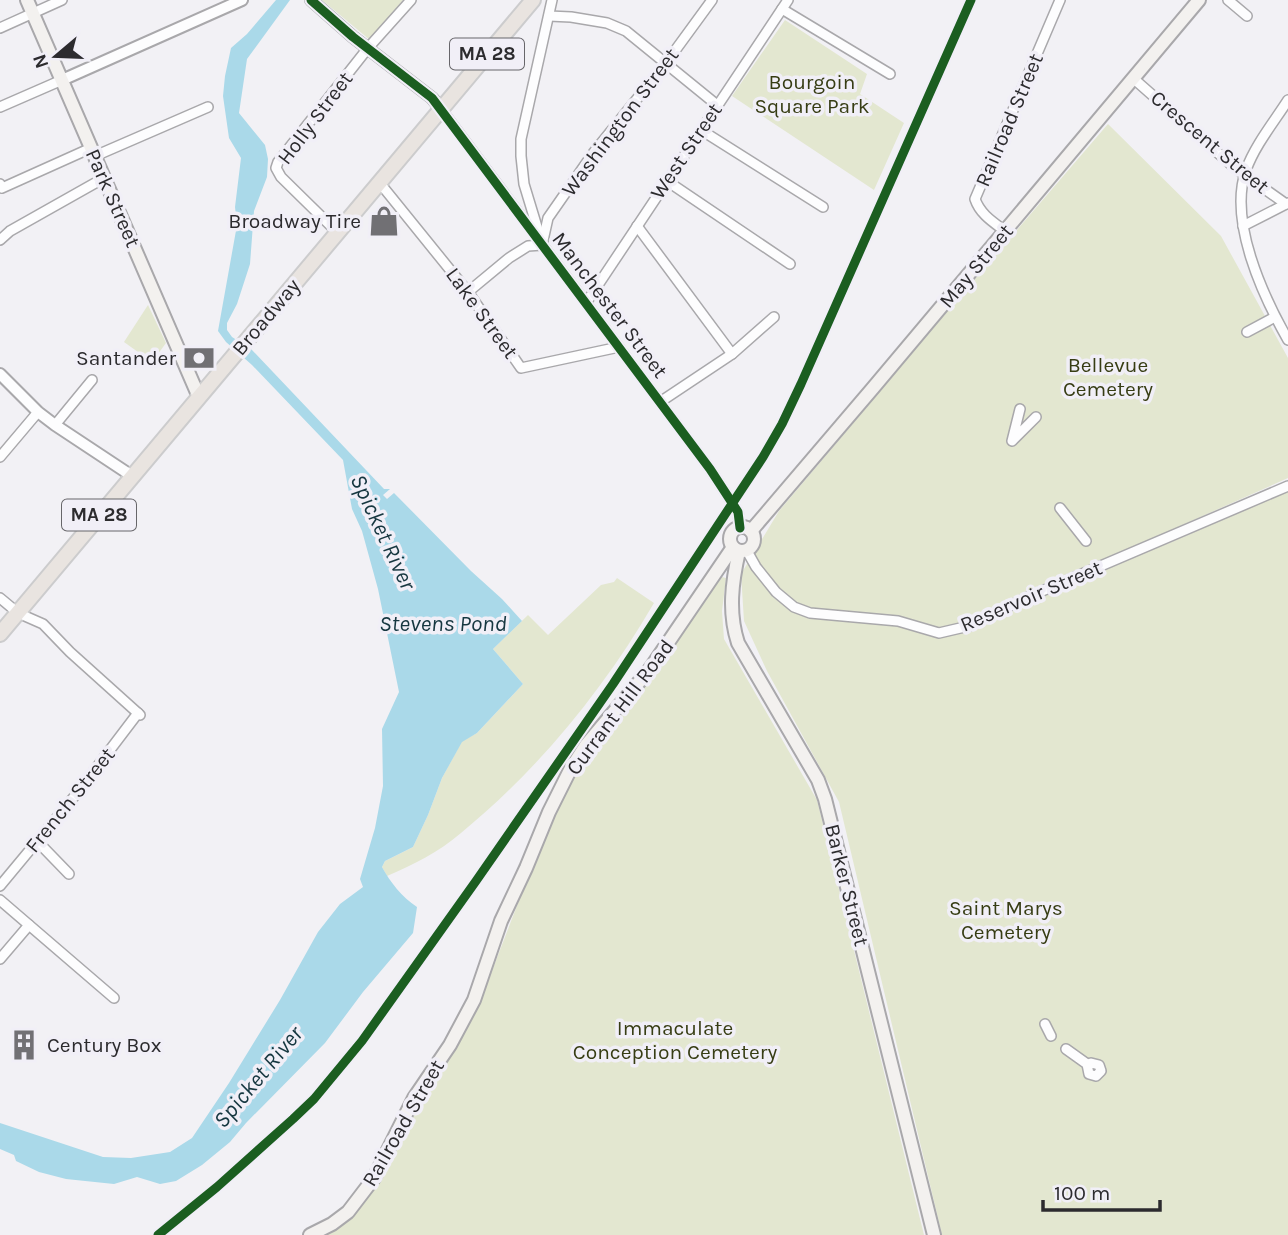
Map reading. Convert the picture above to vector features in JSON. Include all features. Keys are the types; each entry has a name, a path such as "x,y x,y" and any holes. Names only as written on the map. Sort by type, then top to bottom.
{"main road":[{"name":"Park Street","path":"27,0 199,397"},
{"name":"Broadway","path":"0,635 533,0"},
{"name":"May Street","path":"745,529 1005,231 1199,0"},
{"path":"736,529 745,529 754,538 754,542 740,550 731,544 731,536 736,529"},
{"name":"Currant Hill Road","path":"490,953 501,921 570,770 586,745 650,669 740,550"},
{"name":"Barker Street","path":"740,550 734,573 732,626 738,643 818,780 825,799 934,1235"},
{"name":"Railroad Street","path":"310,1235 348,1212 373,1178 414,1098 450,1045 474,1000 490,953"}],"street":[{"path":"0,28 62,0"},
{"path":"311,0 353,37 432,98 440,109"},
{"name":"Holly Street","path":"337,232 281,177 276,168 369,48 411,0"},
{"path":"468,292 509,258 528,246 542,245 524,184 521,139 552,0"},
{"name":"Washington Street","path":"542,245 548,218 594,152 666,63 712,0"},
{"name":"Railroad Street","path":"1005,231 986,216 975,199 1060,0"},
{"path":"1228,0 1247,16"},
{"path":"0,107 235,1"},
{"path":"785,4 890,74"},
{"name":"West Street","path":"586,303 785,4"},
{"path":"549,16 607,23 626,31 718,105"},
{"name":"Crescent Street","path":"1134,79 1245,175 1287,203 1243,226"},
{"path":"1288,100 1256,149 1245,175 1241,217 1258,279 1288,341"},
{"path":"0,184 2,188 208,107"},
{"name":"Manchester Street","path":"440,109 710,469 733,503 745,529"},
{"path":"701,130 823,207"},
{"path":"0,240 10,231 104,178"},
{"path":"667,181 790,264"},
{"name":"Lake Street","path":"379,182 468,292 521,368 619,347"},
{"path":"637,226 732,354"},
{"path":"660,402 732,354 774,317"},
{"path":"1247,332 1275,317"},
{"path":"0,373 38,412 132,476"},
{"path":"55,425 92,380"},
{"path":"1020,409 1012,442 1036,417"},
{"path":"0,457 38,412"},
{"name":"Reservoir Street","path":"740,550 776,592 794,607 810,613 898,621 939,633 969,626 1028,597 1288,486"},
{"path":"1060,508 1086,541"},
{"path":"0,598 18,613"},
{"name":"French Street","path":"0,886 140,714 69,652 43,624 18,613"},
{"path":"37,841 69,874"},
{"path":"0,900 114,998"},
{"path":"0,959 29,925"},
{"path":"1045,1024 1051,1036"},
{"path":"1066,1049 1087,1064"}],"green space":[{"path":"322,0 403,0 370,40"},
{"name":"Bourgoin Square Park","path":"785,20 867,74 860,94 904,123 874,190 732,96"},
{"name":"Bellevue Cemetery","path":"1108,124 1221,236 1288,358 1288,478 1160,535 1167,544 1288,491 1288,1235 942,1235 839,802 767,671 744,621 741,574 779,511"},
{"path":"148,305 166,343 152,362 124,342"},
{"name":"Immaculate Conception Cemetery","path":"722,577 726,578 722,611 724,639 817,800 924,1235 323,1235 350,1218 423,1090 453,1048 483,994 562,795"},
{"path":"617,578 654,603 614,666 568,727 517,783 461,833 416,863 387,876 382,867 385,861 413,847 442,778 462,741 477,733 523,684 493,649 528,615 548,635 601,585 614,582"}],"water":[{"path":"276,0 290,0 247,59 239,113 265,145 268,159 267,177 254,211 250,264 237,304 227,323 227,330 232,337 252,350 384,489 390,489 383,495 387,499 394,493 522,621 493,649 523,684 477,733 462,742 442,778 413,847 385,861 382,867 389,878 401,894 417,907 413,933 363,992 325,1043 230,1142 202,1165 176,1181 160,1184 137,1177 114,1184 66,1179 39,1172 16,1161 14,1155 0,1149 0,1123 103,1157 131,1158 170,1152 192,1138 280,1000 318,932 340,904 363,887 360,879 375,828 383,786 382,729 399,692 378,589 362,531 352,509 343,460 218,331 237,225 235,207 241,158 229,138 223,96 225,76 231,48"}],"cycle path":[{"path":"311,0 353,37 432,98 710,469 738,512 740,528"},
{"path":"158,1235 293,1119 314,1099 362,1041 613,684 763,457 801,384 971,0"}],"place":[{"name":"Broadway Tire","path":"384,221"},
{"name":"Santander","path":"199,358"},
{"name":"Century Box","path":"24,1045"}],"water label":[{"name":"Spicket River","path":"383,532"},
{"name":"Stevens Pond","path":"443,623"},
{"name":"Spicket River","path":"258,1077"}],"park label":[{"name":"Saint Marys Cemetery","path":"1006,920"}]}
